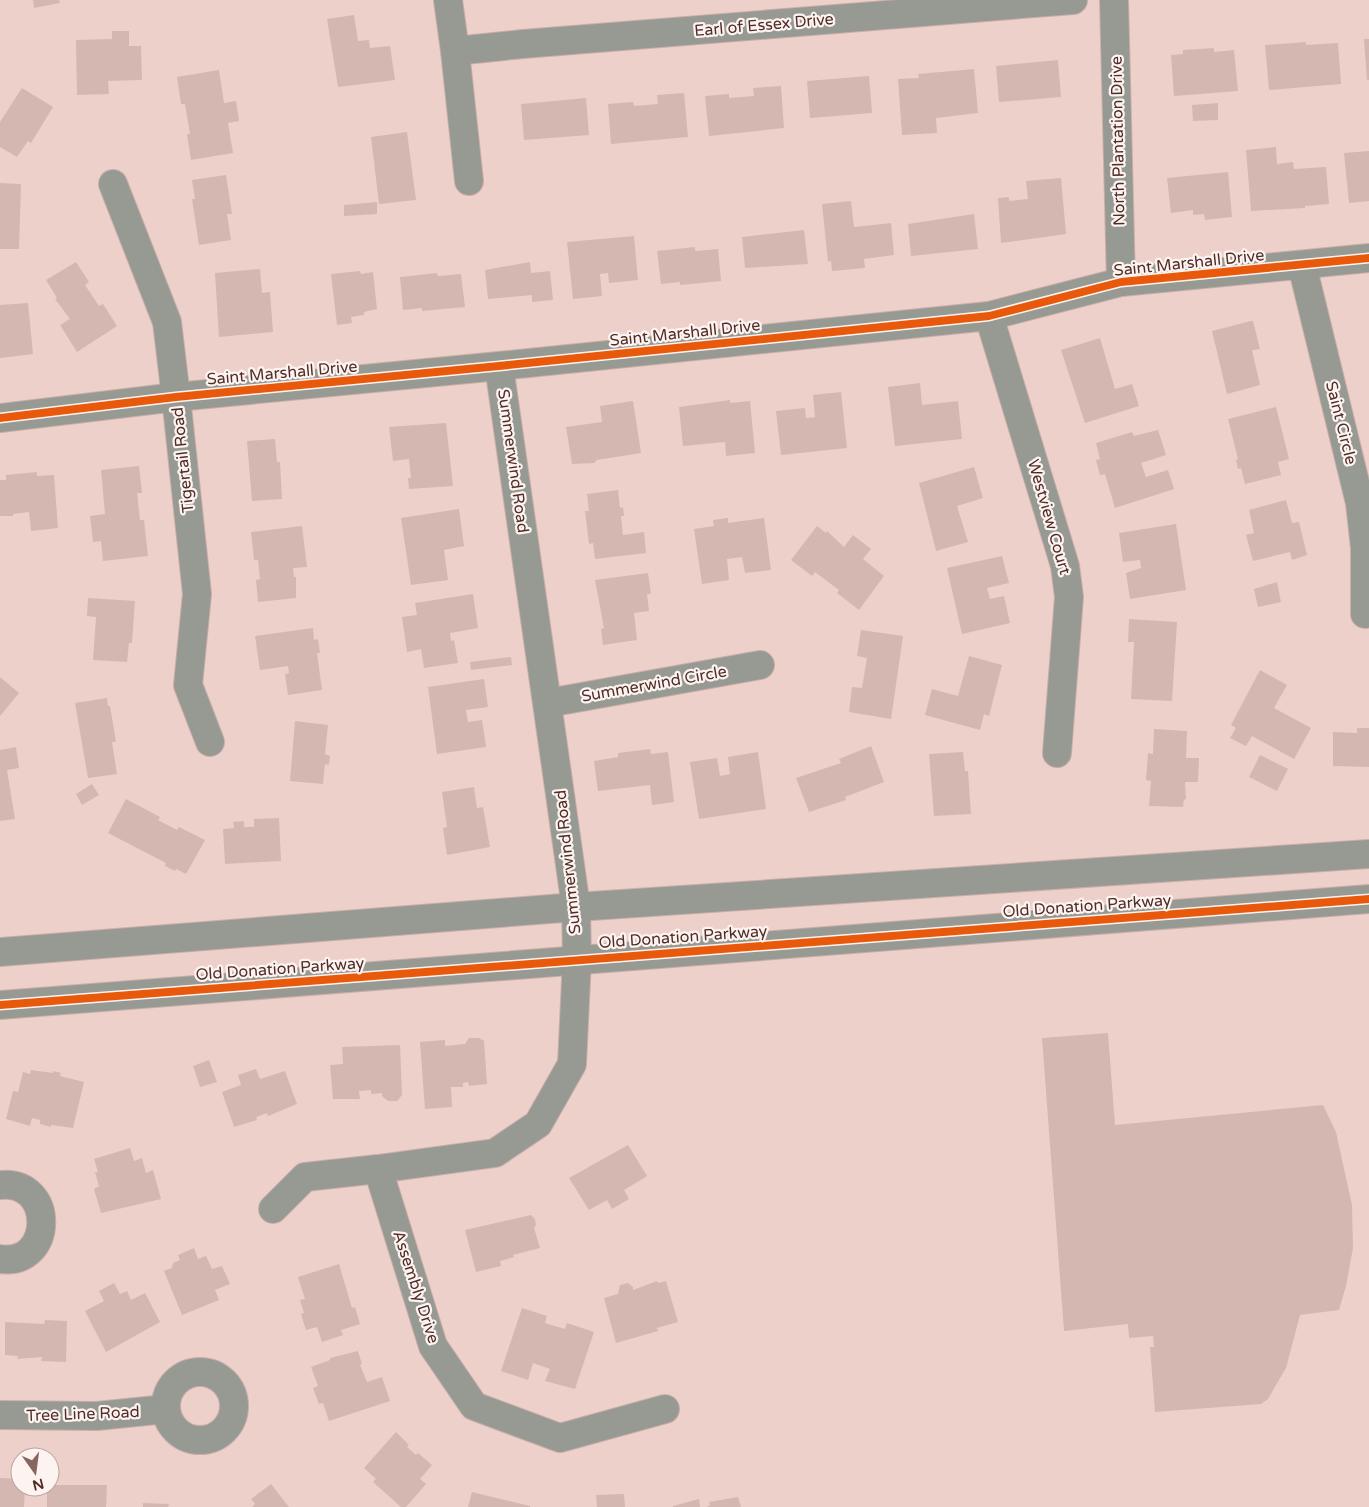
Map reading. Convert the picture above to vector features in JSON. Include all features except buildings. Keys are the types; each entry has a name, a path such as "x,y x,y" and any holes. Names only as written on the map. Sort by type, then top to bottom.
{"street":[{"path":"448,0 469,181"},
{"name":"Earl of Essex Drive","path":"455,51 543,42 1073,0"},
{"name":"North Plantation Drive","path":"1114,0 1121,282"},
{"name":"Tigertail Road","path":"113,184 167,322 197,594 188,685 210,742"},
{"name":"Saint Marshall Drive","path":"0,418 176,397 989,316 1121,282 1369,258"},
{"name":"Saint Circle","path":"1302,265 1360,503 1365,548 1365,614"},
{"name":"Westview Court","path":"989,316 1065,566 1069,597 1057,753"},
{"name":"Summerwind Road","path":"273,1209 305,1176 378,1169 496,1153 538,1124 572,1064 577,959 576,907 499,366"},
{"name":"Summerwind Circle","path":"548,703 760,665"},
{"name":"Old Donation Parkway","path":"0,952 576,907 1369,854"},
{"name":"Old Donation Parkway","path":"0,1005 1369,899"},
{"name":"Assembly Drive","path":"378,1169 433,1346 474,1406 560,1438 665,1409"},
{"path":"0,1185 18,1186 28,1192 39,1206 43,1223 38,1240 26,1253 15,1258 0,1259"},
{"name":"Tree Line Road","path":"0,1415 97,1416 166,1409"}],"cycle path":[{"path":"0,418 176,397 989,316 1121,282 1369,258"},
{"path":"0,1005 1369,899"}]}
